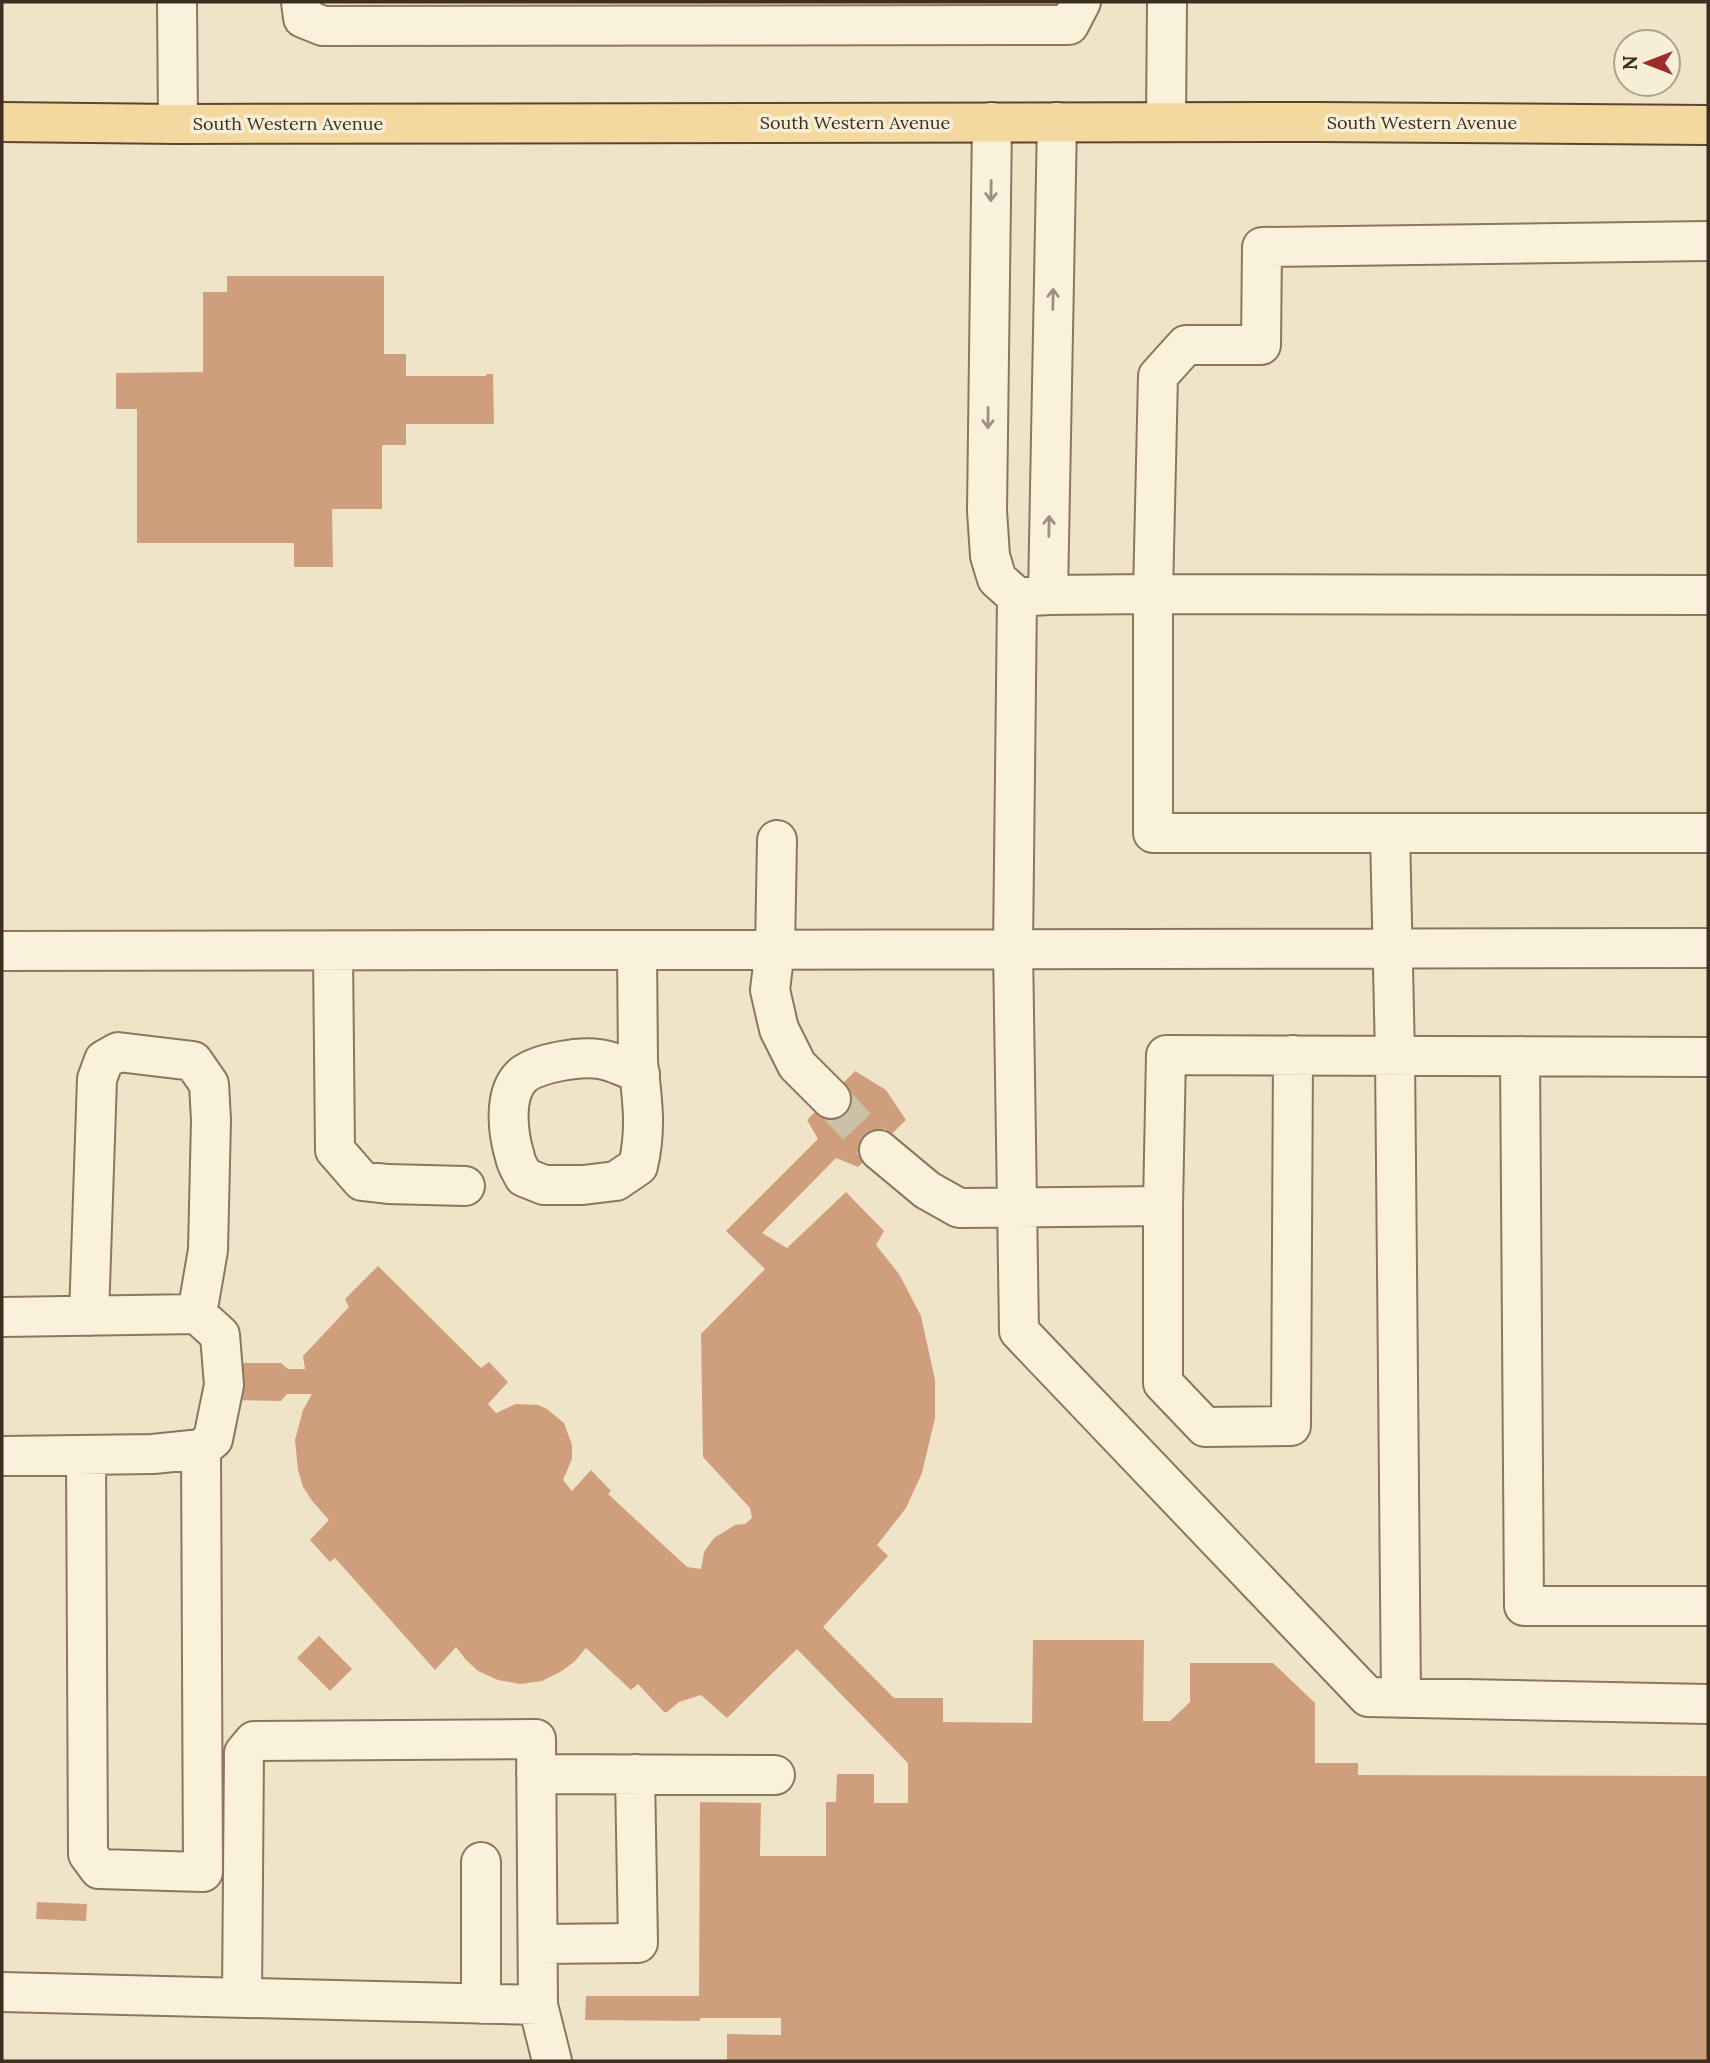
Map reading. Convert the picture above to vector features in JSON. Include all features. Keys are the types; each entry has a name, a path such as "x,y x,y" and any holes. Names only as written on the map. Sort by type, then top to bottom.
{"main road":[{"name":"South Western Avenue","path":"2,122 1708,125"}],"street":[{"path":"177,2 178,124"},
{"path":"1166,122 1167,2"},
{"path":"302,10 323,26 400,14 1075,14"},
{"path":"992,122 987,511 990,556 997,579 1032,596 1708,595"},
{"path":"1057,122 1013,950 1019,1331 1368,1697 1708,1704"},
{"path":"1708,241 1262,247 1261,345 1186,345 1158,376 1153,594 1153,833 1708,833"},
{"path":"1390,833 1394,948 1401,1698"},
{"path":"777,840 775,950 770,990 779,1029 797,1065 831,1099"},
{"path":"2,951 1708,948"},
{"path":"637,950 640,1074"},
{"path":"333,952 335,1150 362,1181 465,1186"},
{"path":"89,1316 97,1079 104,1060 118,1052 193,1061 209,1084 211,1120 208,1250 197,1314"},
{"path":"1293,1055 1291,1426 1205,1427 1163,1383 1166,1055 1293,1055 1708,1057"},
{"path":"1520,1056 1524,1606 1708,1606"},
{"path":"879,1150 927,1190 959,1208 1163,1206"},
{"path":"2,1317 197,1314 220,1335 224,1385 212,1438 201,1449 153,1454 2,1457"},
{"path":"86,1455 88,1854 99,1869 203,1872 201,1449"},
{"path":"242,1998 244,1753 254,1741 536,1739 538,2006 552,2061"},
{"path":"536,1774 775,1775"},
{"path":"538,1944 638,1943 635,1774"},
{"path":"481,1862 481,2004"},
{"path":"2,1992 538,2006"}],"building":[{"path":"227,276 384,276 384,354 406,354 406,376 493,374 494,424 406,424 406,445 382,445 382,509 332,509 333,567 294,567 294,543 137,543 137,409 116,409 116,373 203,372 203,292 227,292"},
{"path":"855,1071 886,1090 906,1120 858,1167 836,1158 762,1233 787,1248 846,1192 884,1231 876,1245 899,1274 921,1316 935,1380 935,1418 922,1473 906,1508 877,1545 888,1556 823,1627 894,1698 943,1698 943,1722 1032,1723 1033,1640 1144,1640 1143,1721 1170,1721 1190,1702 1190,1663 1273,1663 1315,1703 1315,1763 1358,1763 1358,1775 1708,1776 1708,2061 727,2061 727,2034 781,2035 781,2018 700,2018 700,2021 585,2020 586,1996 699,1996 700,1802 761,1803 760,1856 826,1856 826,1802 836,1802 837,1774 874,1774 874,1803 908,1803 908,1763 797,1649 727,1718 701,1695 679,1702 664,1712 638,1684 631,1690 586,1648 562,1671 542,1681 520,1684 498,1680 478,1671 456,1647 435,1670 335,1558 330,1562 310,1540 329,1520 303,1487 298,1470 295,1440 303,1410 312,1394 287,1394 281,1401 230,1400 230,1363 281,1363 288,1369 305,1369 303,1356 349,1307 345,1299 378,1266 481,1368 489,1362 508,1382 488,1404 496,1413 516,1404 538,1405 564,1423 572,1445 572,1459 563,1480 572,1491 591,1470 611,1491 608,1494 687,1567 701,1569 704,1552 714,1538 752,1518 750,1508 703,1457 701,1334 765,1269 726,1231 818,1139 807,1120"},
{"path":"319,1636 352,1669 330,1691 297,1658"},
{"path":"37,1902 87,1904 86,1921 36,1919"}],"tunnel":[{"path":"831,1099 879,1150"}]}
